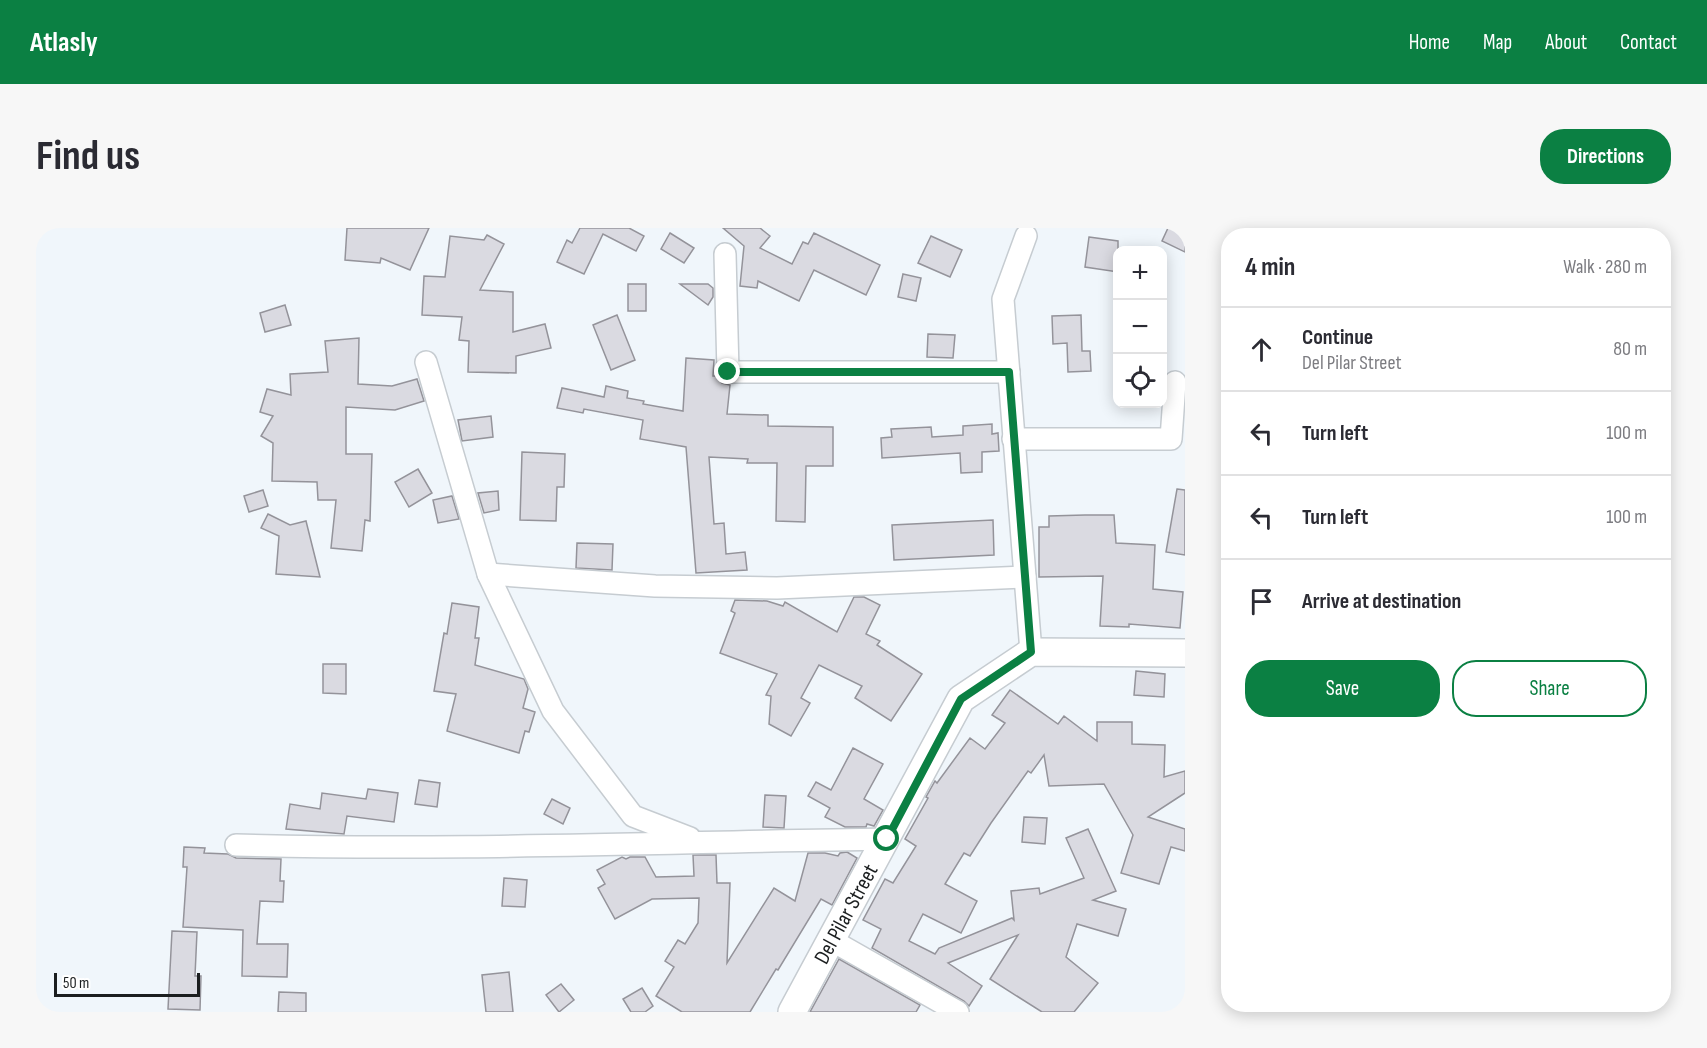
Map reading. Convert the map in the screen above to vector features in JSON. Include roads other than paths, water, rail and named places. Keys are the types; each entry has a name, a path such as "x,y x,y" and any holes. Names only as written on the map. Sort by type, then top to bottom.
{"street":[{"path":"1026,236 1004,298 1031,652 1185,653"},
{"path":"725,254 728,372 1009,372"},
{"path":"426,362 488,574 553,711 633,816 699,842"},
{"path":"1014,439 1171,440 1175,382"},
{"path":"488,574 655,586 777,588 1025,577"},
{"name":"Del Pilar Street","path":"792,1012 961,699 1031,652"},
{"path":"236,845 368,849 887,839"},
{"path":"831,940 958,1012"}]}
